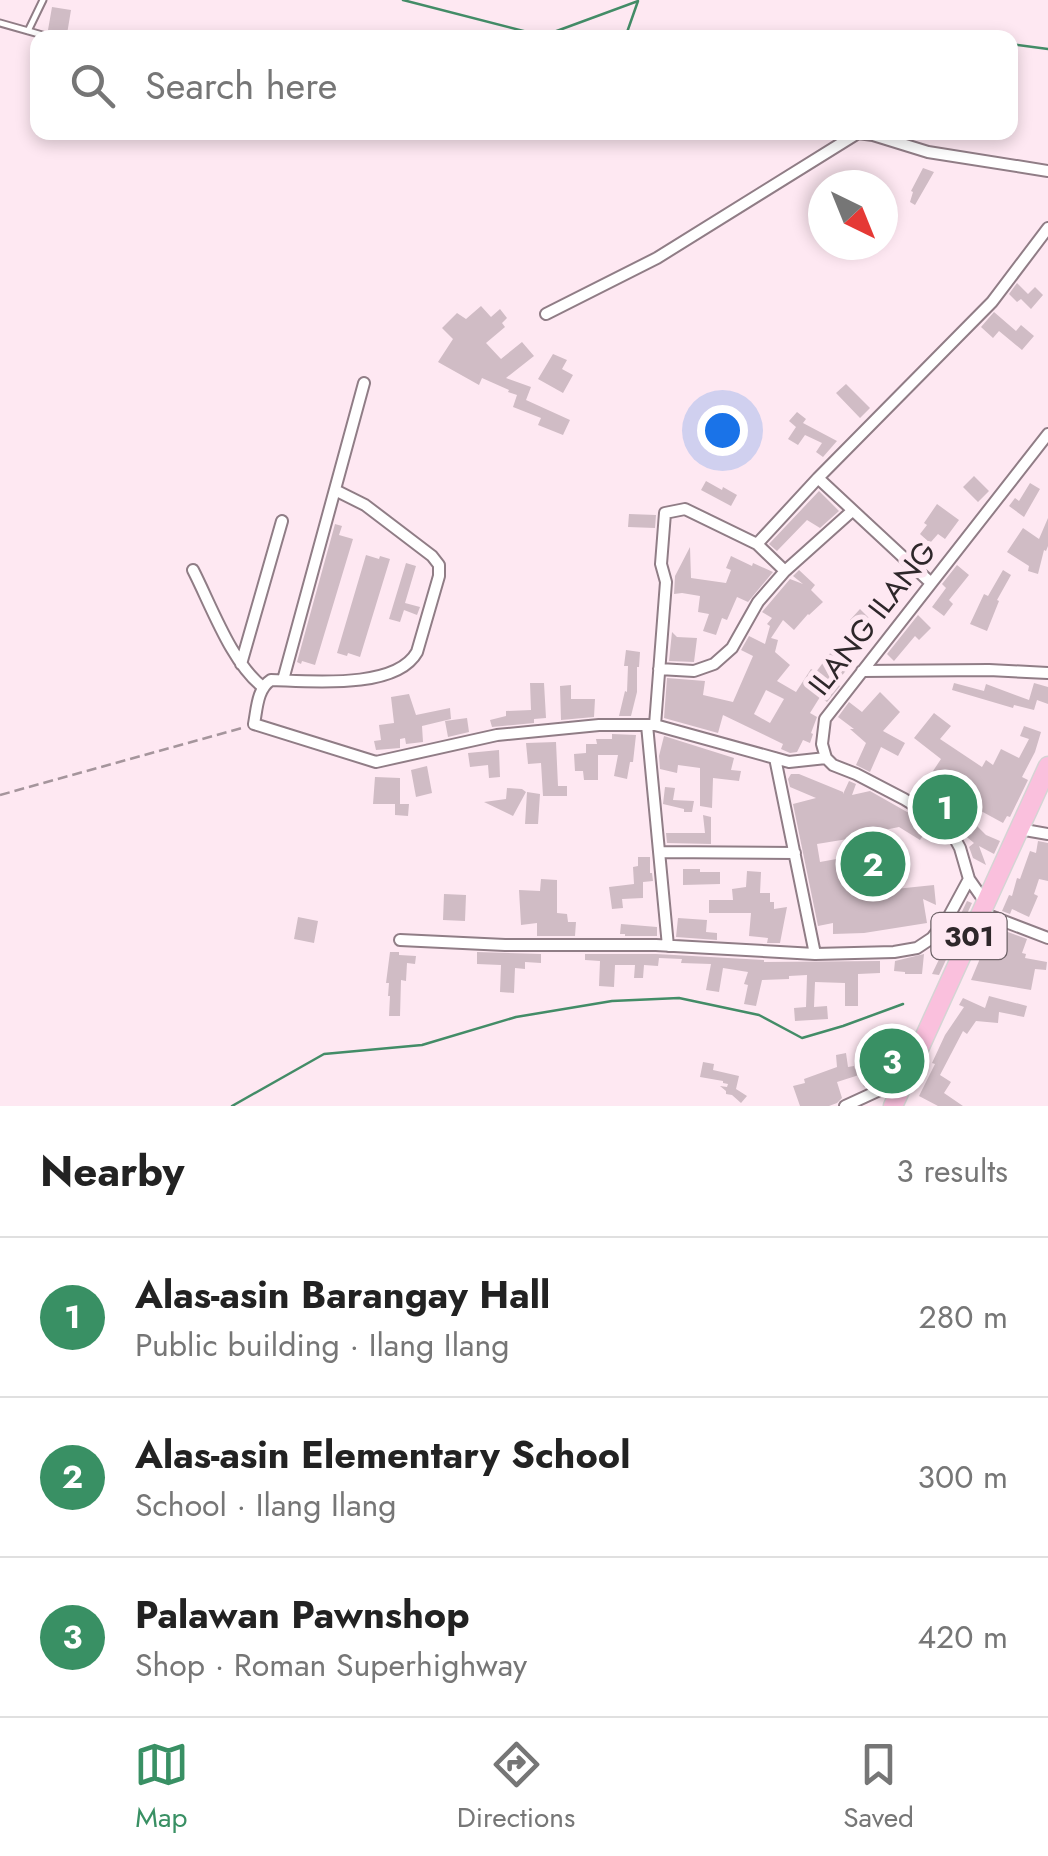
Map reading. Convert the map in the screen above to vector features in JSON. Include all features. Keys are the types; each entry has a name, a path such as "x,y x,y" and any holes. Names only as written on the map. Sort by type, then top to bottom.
{"main road":[{"name":"301","path":"896,1098 1048,767"}],"street":[{"path":"546,314 657,258 847,140"},
{"path":"884,140 928,152 1048,171"},
{"path":"757,544 992,302 1048,228"},
{"path":"283,680 364,384"},
{"name":"ILANG ILANG","path":"826,758 822,744 825,719 1048,434"},
{"path":"818,478 931,584"},
{"path":"335,490 365,505 439,565 440,576 417,652 412,662 401,668 356,682 270,680 263,687 254,724 376,762 497,734 599,725 651,725 789,762 826,758 833,766 904,799 948,826 982,907 1048,938"},
{"path":"668,946 651,725 666,582 661,564 665,513 685,510 757,544 785,571"},
{"path":"659,669 694,671 714,664 732,648 758,602 785,571 852,512"},
{"path":"240,664 282,520"},
{"path":"194,570 240,664 263,687"},
{"path":"862,671 1048,673"},
{"path":"776,758 815,954"},
{"path":"1019,829 1048,834"},
{"path":"659,852 796,852"},
{"path":"400,940 668,946 815,954 894,952 917,948 932,938 969,879"},
{"path":"844,1106 882,1089 896,1098"}],"lane":[{"path":"0,23 28,31 43,0"}],"path":[{"path":"0,794 254,724"}],"building":[{"path":"52,7 71,10 68,30 48,30"},
{"path":"923,168 934,172 915,205 910,202 911,191"},
{"path":"1017,283 1028,294 1035,287 1043,295 1031,309 1009,294"},
{"path":"481,306 491,317 500,309 507,318 502,323 505,327 486,343 501,359 522,342 534,356 506,378 531,387 526,400 570,420 563,435 538,425 541,418 513,407 517,395 509,390 482,378 479,385 438,362 453,339 442,328 457,313 466,319"},
{"path":"994,312 1016,331 1021,325 1034,336 1022,350 999,331 993,338 981,327"},
{"path":"553,354 567,360 562,369 573,375 563,393 538,379"},
{"path":"846,384 870,408 860,418 836,393"},
{"path":"797,412 806,419 803,423 837,441 823,457 816,452 822,443 805,435 798,445 788,439 796,427 789,421"},
{"path":"974,476 989,491 978,502 963,487"},
{"path":"706,481 737,495 731,506 701,490"},
{"path":"1030,483 1040,489 1024,517 1009,506 1015,498 1019,501"},
{"path":"819,491 839,511 820,528 807,520 777,551 769,544"},
{"path":"937,504 959,520 945,539 938,534 930,543 920,534"},
{"path":"629,514 656,515 655,528 628,527"},
{"path":"1048,518 1048,546 1038,574 1028,571 1029,566 1007,552 1023,528 1039,539"},
{"path":"335,524 342,526 339,535 353,539 315,665 302,661 301,664 297,662"},
{"path":"690,547 691,578 726,583 731,556 773,572 748,602 737,597 716,635 703,631 709,614 698,612 700,596 674,594 675,576"},
{"path":"366,555 390,559 360,657 348,653 347,656 337,653"},
{"path":"406,563 416,566 405,603 420,607 417,615 404,610 400,622 389,619"},
{"path":"957,565 969,575 949,600 953,604 944,616 932,607 946,588 942,584"},
{"path":"799,570 815,585 811,590 823,602 794,630 783,620 771,638 778,640 775,652 790,665 777,681 796,692 811,669 816,672 834,648 852,663 827,702 820,697 810,713 817,717 810,743 803,740 797,752 790,753 781,749 783,744 723,715 718,733 664,718 667,678 705,681 703,695 733,702 753,656 741,650 749,636 765,644 770,626 767,624 772,618 762,612 790,579 803,584 793,576","holes":["766,690 784,699 770,723 754,714"]},
{"path":"1003,570 1011,575 997,600 987,631 970,624 984,594 988,596"},
{"path":"860,609 875,624 864,635 850,620"},
{"path":"918,615 931,628 919,640 915,636 894,661 887,654"},
{"path":"672,632 677,637 697,638 694,662 669,661"},
{"path":"626,650 640,652 637,692 631,716 619,716 627,692"},
{"path":"530,683 544,683 546,718 492,727 490,720 506,716 506,711 531,710"},
{"path":"954,683 984,691 986,684 1029,700 1034,683 1048,687 1048,704 1037,700 1034,710 1014,705 1013,708 952,690"},
{"path":"571,685 571,699 595,699 594,717 561,720 560,686"},
{"path":"880,692 900,712 883,731 905,743 898,756 881,747 870,772 856,765 866,743 838,717 849,702 862,712"},
{"path":"409,694 416,715 450,708 451,719 422,726 423,742 406,744 405,738 400,739 400,748 376,750 374,741 381,740 379,725 394,723 391,697"},
{"path":"934,713 951,726 940,739 982,767 986,760 993,765 1001,749 1019,758 1029,739 1020,736 1024,726 1041,732 1022,777 1028,780 1010,817 1003,823 981,811 975,824 1000,841 994,854 979,846 986,865 973,858 969,847 974,843 934,796 945,778 933,771 941,759 914,738"},
{"path":"467,718 469,732 448,737 445,721"},
{"path":"612,734 636,735 627,779 614,776 618,755 598,755 598,780 584,780 583,771 575,771 574,754 586,753 586,744 597,744 596,739 612,739"},
{"path":"664,736 734,758 731,770 741,771 739,781 713,778 712,808 700,806 700,768 678,765 677,773 660,769"},
{"path":"556,742 558,786 567,786 567,796 543,796 541,763 528,764 526,743"},
{"path":"499,750 500,777 489,778 488,765 470,767 468,753"},
{"path":"427,766 432,793 416,797 411,770"},
{"path":"791,774 843,794 849,781 856,784 852,795 870,791 930,825 920,840 899,827 817,844 820,862 869,853 876,891 934,885 936,905 923,899 927,923 833,934 833,923 818,926 793,804 816,798 790,787"},
{"path":"375,777 400,778 400,804 409,804 408,816 395,815 395,804 373,804"},
{"path":"665,787 675,788 673,800 694,801 692,812 663,804"},
{"path":"507,788 526,792 513,816 484,802 506,799"},
{"path":"527,792 540,794 538,824 525,824"},
{"path":"703,815 711,817 711,844 667,843 666,833 705,833"},
{"path":"1038,841 1048,843 1048,881 1039,879 1034,894 1038,896 1029,917 1012,909 1010,914 1002,911 1030,851 1036,853"},
{"path":"638,857 650,857 653,881 643,882 643,898 622,899 623,908 612,909 609,887 634,884 633,867 638,866"},
{"path":"683,869 720,872 720,884 683,885"},
{"path":"747,871 761,872 760,893 770,893 774,909 787,907 780,943 749,936 751,913 709,913 709,900 733,900 732,889 746,887"},
{"path":"541,879 557,880 557,913 567,914 568,922 576,922 575,936 537,936 537,923 521,925 519,890 540,891"},
{"path":"444,894 466,895 465,921 443,920"},
{"path":"967,901 972,903 939,975 932,974"},
{"path":"298,917 318,921 314,943 294,939"},
{"path":"678,918 707,920 706,932 717,933 717,940 676,937"},
{"path":"621,924 657,927 657,936 625,936 620,934"},
{"path":"997,928 1027,939 1022,953 1025,958 1047,962 1046,970 1035,969 1031,990 971,980 989,937 994,939"},
{"path":"390,952 416,956 415,964 407,963 406,981 401,980 400,1016 389,1016 386,983"},
{"path":"477,952 541,954 541,963 525,962 525,969 515,968 514,993 500,992 501,965 477,964"},
{"path":"585,954 656,954 764,962 880,961 880,973 858,974 858,1006 845,1006 845,983 815,982 814,1007 827,1006 828,1019 795,1021 794,1008 806,1007 807,975 762,980 756,1006 744,1004 748,972 723,968 719,992 706,990 711,964 659,958 658,966 644,965 643,978 634,978 635,965 615,965 614,987 599,986 600,961 585,960"},
{"path":"924,954 922,974 894,971 895,961"},
{"path":"989,996 1027,1006 1024,1017 999,1012 998,1023 976,1021 967,1034 963,1031 940,1075 951,1082 944,1093 963,1106 938,1106 919,1096 945,1035 964,1007 959,1005 963,998 985,1008"},
{"path":"880,1049 897,1063 890,1072 891,1081 864,1087 859,1075 837,1082 842,1098 837,1103 800,1106 793,1086 837,1067 836,1055 846,1053 848,1067 855,1069 870,1061"},
{"path":"703,1062 714,1064 713,1070 739,1076 736,1089 747,1096 741,1103 720,1086 728,1084 700,1077"}],"waterway":[{"path":"403,0 520,30"},
{"path":"559,30 638,1 628,30"},
{"path":"1018,45 1048,49"},
{"path":"232,1106 324,1054 422,1045 516,1017 612,1001 679,998 759,1015 802,1038 903,1004"}],"place":[{"name":"Alas-asin Barangay Hall","path":"945,807"},
{"name":"Alas-asin Elementary School","path":"873,864"},
{"name":"Palawan Pawnshop","path":"892,1061"}]}
